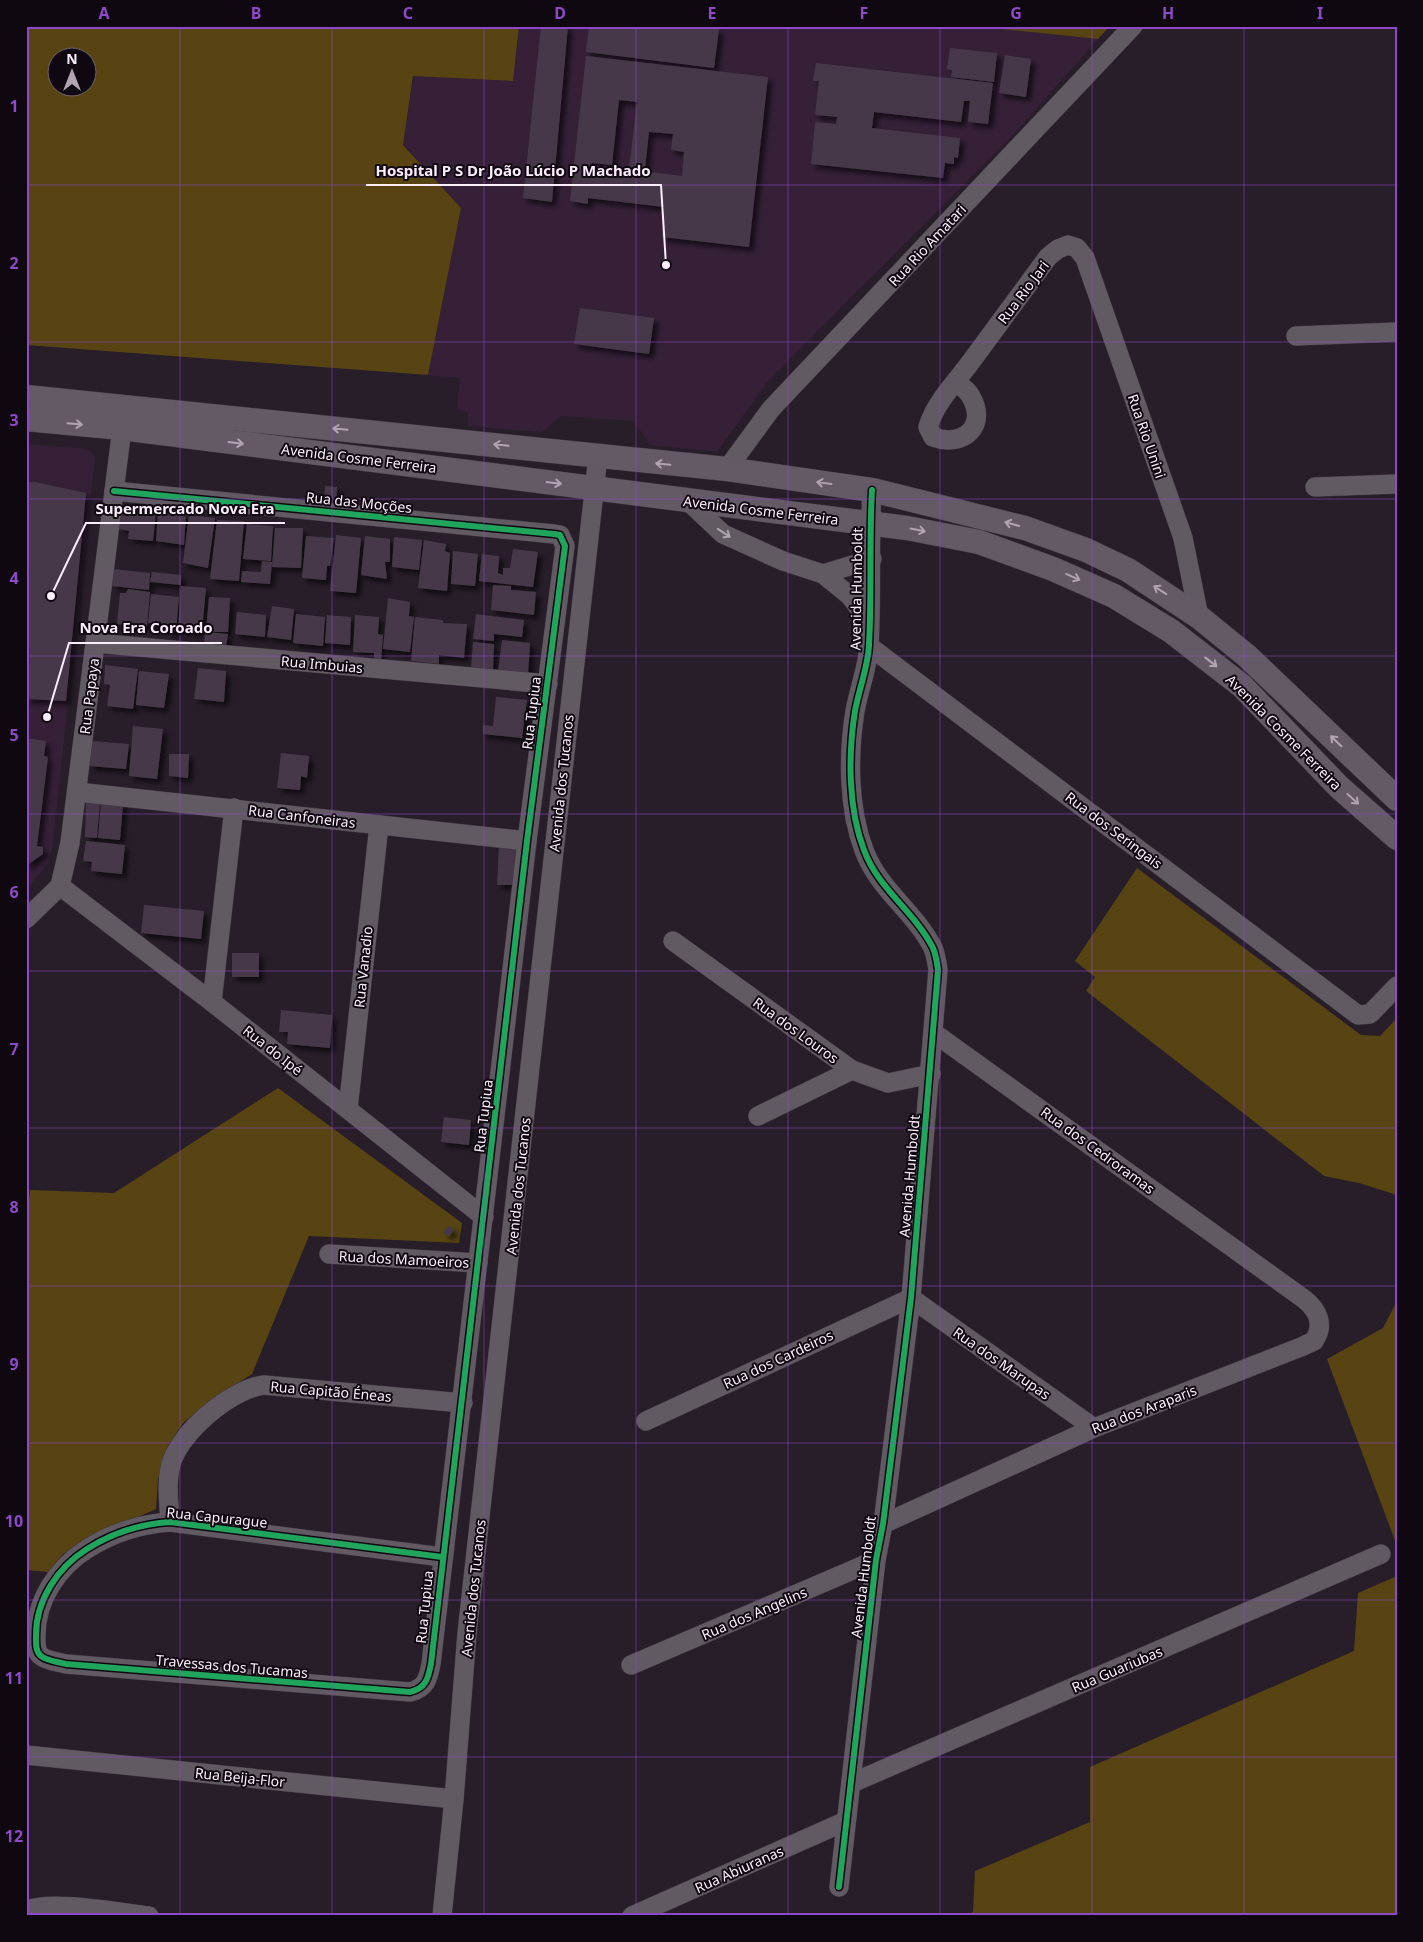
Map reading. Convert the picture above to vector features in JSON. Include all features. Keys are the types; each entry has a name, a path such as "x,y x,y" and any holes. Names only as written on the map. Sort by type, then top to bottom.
{"main road":[{"name":"Avenida Cosme Ferreira","path":"26,397 727,469 872,490 1025,528 1086,550 1128,570 1199,617 1247,656 1397,799"},
{"name":"Avenida Cosme Ferreira","path":"26,419 122,428 907,528 979,542 1053,568 1114,596 1171,630 1242,686 1339,787 1397,838"}],"street":[{"name":"Rua Rio Amatari","path":"727,469 770,409 1133,26"},
{"name":"Rua Rio Jari","path":"956,382 1048,257 1068,244 1077,248 1085,258"},
{"name":"Rua Rio Unini","path":"1085,258 1183,538 1199,617"},
{"path":"1296,336 1397,332"},
{"name":"Rua Papaya","path":"60,886 70,842 77,792 122,428"},
{"name":"Avenida dos Tucanos","path":"442,1916 454,1799 467,1632 598,456"},
{"path":"1315,487 1397,484"},
{"name":"Avenida Humboldt","path":"839,1887 876,1560 883,1524 911,1298 931,1074 938,970 934,950 918,924 876,876 863,849 854,810 851,775 855,712 869,646 872,490"},
{"name":"Rua das Moções","path":"114,491 554,534 560,535 565,546"},
{"path":"688,501 723,534 783,561 823,574 850,596 868,620"},
{"name":"Rua Tupiua","path":"423,1687 431,1664 442,1557 463,1403 527,841 565,546"},
{"path":"823,574 872,559"},
{"name":"Rua Imbuias","path":"95,643 548,684"},
{"name":"Rua dos Seringais","path":"869,646 1358,1015 1370,1014 1397,986"},
{"name":"Rua Canfoneiras","path":"77,792 527,841"},
{"path":"212,1002 234,808"},
{"name":"Rua Vanadio","path":"348,1109 379,825"},
{"path":"26,919 60,886"},
{"name":"Rua do Ipé","path":"60,886 212,1002 484,1217"},
{"name":"Rua dos Louros","path":"672,941 852,1070 888,1083 931,1074"},
{"name":"Rua dos Cedroramas","path":"934,1034 1261,1268"},
{"path":"758,1116 852,1070"},
{"name":"Rua dos Mamoeiros","path":"329,1254 478,1263"},
{"name":"Rua dos Araparis","path":"883,1524 1094,1428 1314,1341 1320,1327 1320,1318 1316,1311 1310,1304 1261,1268"},
{"name":"Rua dos Cardeiros","path":"646,1420 911,1298"},
{"name":"Rua dos Marupas","path":"911,1298 1094,1428"},
{"name":"Rua Capitão Éneas","path":"170,1522 170,1466 174,1456 190,1432 201,1421 247,1388 264,1385 463,1403"},
{"name":"Rua Capurague","path":"39,1655 36,1631 40,1610 45,1593 60,1573 85,1550 141,1525 170,1522 442,1557"},
{"name":"Rua Guariubas","path":"852,1783 1381,1554"},
{"name":"Rua dos Angelins","path":"631,1665 876,1560"},
{"name":"Travessas dos Tucamas","path":"39,1655 66,1664 231,1679 410,1692 423,1687"},
{"name":"Rua Beija-Flor","path":"26,1755 454,1799"},
{"name":"Rua Abiuranas","path":"632,1916 846,1821"},
{"path":"26,1911 39,1907 75,1908 149,1916"}],"shaded area":[{"path":"26,26 519,26 513,81 413,76 403,145 461,208 428,375 26,345"},
{"path":"519,26 972,26 1098,39 1014,134 768,381 717,452 651,445 633,421 561,416 542,432 468,426 468,412 457,409 460,378 428,375 461,208 403,145 414,75 513,81"},
{"path":"972,26 1110,26 1098,39"},
{"path":"26,444 86,449 95,457 52,849 48,863 26,890"},
{"path":"1137,868 1361,1035 1380,1036 1397,1018 1397,1199 1394,1194 1359,1183 1324,1176 1086,991 1095,977 1075,961"},
{"path":"278,1088 462,1223 459,1243 309,1236 252,1374 212,1399 183,1423 167,1447 158,1479 156,1509 100,1534 63,1554 48,1572 26,1570 26,1223 30,1190 114,1193"},
{"path":"1397,1301 1397,1546 1327,1359 1383,1328"},
{"path":"1397,1576 1397,1916 964,1916 973,1912 975,1871 1090,1822 1090,1767 1354,1651 1358,1593"}],"building":[{"path":"541,26 568,26 552,202 523,198"},
{"path":"589,26 694,26 719,29 714,68 586,52"},
{"path":"950,48 997,53 994,82 951,77 952,70 947,69"},
{"path":"1005,55 1031,59 1026,97 999,93"},
{"path":"586,56 768,77 749,247 662,237 664,207 588,198 588,204 570,201","holes":["619,100 637,102 629,168 645,169 649,132 673,134 671,150 684,152 682,176 592,165 592,163 612,165"]},
{"path":"816,63 993,83 988,124 968,122 970,101 964,101 961,122 874,112 872,128 960,138 958,158 954,157 954,164 945,163 943,178 811,164 815,122 836,124 837,117 815,115 819,81 813,81"},
{"path":"580,308 654,318 649,354 574,344"},
{"path":"26,482 35,482 86,493 66,701 26,699"},
{"path":"325,486 337,487 336,507 324,505"},
{"path":"122,508 156,512 153,541 128,539 129,531 119,529"},
{"path":"158,512 186,514 184,545 156,541"},
{"path":"189,515 215,518 208,568 183,563"},
{"path":"217,520 244,521 239,581 210,579"},
{"path":"247,524 273,526 271,561 243,559"},
{"path":"275,528 303,528 301,568 272,567"},
{"path":"336,535 361,538 356,593 330,591"},
{"path":"306,536 334,538 330,566 327,566 326,580 302,578"},
{"path":"365,536 390,539 390,562 385,562 387,579 361,575"},
{"path":"394,537 422,540 419,570 392,567"},
{"path":"424,540 446,544 445,551 450,553 447,591 418,588"},
{"path":"513,549 538,552 533,587 479,581 482,554 499,556 498,573 503,575 503,568 510,568"},
{"path":"453,551 478,554 475,586 451,584"},
{"path":"262,561 272,562 270,584 241,582 242,571 261,572"},
{"path":"113,569 150,573 149,590 112,586"},
{"path":"152,572 181,575 181,585 150,582"},
{"path":"493,585 511,586 511,590 536,592 534,615 491,610"},
{"path":"181,586 206,588 202,632 178,630"},
{"path":"128,589 150,592 147,626 117,624 120,593 126,593"},
{"path":"151,594 179,597 176,632 168,632 168,626 148,623"},
{"path":"209,597 230,598 228,632 206,632"},
{"path":"388,598 410,602 409,616 414,617 410,652 383,649"},
{"path":"272,606 294,609 291,640 267,637"},
{"path":"237,612 266,615 265,637 235,634"},
{"path":"296,614 325,617 323,646 293,643"},
{"path":"476,614 524,620 522,637 494,634 494,641 473,639"},
{"path":"327,615 351,617 350,645 325,643"},
{"path":"355,615 379,617 378,634 383,635 381,661 374,661 374,653 353,652"},
{"path":"415,617 443,620 443,623 467,624 464,658 439,655 439,664 411,661"},
{"path":"205,632 228,634 226,646 204,644"},
{"path":"502,640 530,643 528,675 498,672"},
{"path":"473,642 494,644 493,671 471,669"},
{"path":"105,665 138,669 133,709 107,706 110,685 104,684"},
{"path":"198,668 226,671 224,702 194,699"},
{"path":"139,671 169,674 164,708 136,705"},
{"path":"496,697 527,700 522,738 483,734 483,725 493,726"},
{"path":"133,726 163,729 157,779 129,776"},
{"path":"26,738 46,741 44,756 48,757 37,846 43,847 43,854 26,866"},
{"path":"92,741 129,744 126,769 89,766"},
{"path":"281,753 309,756 307,778 301,776 300,790 277,788"},
{"path":"169,754 189,754 188,778 169,776"},
{"path":"86,801 100,802 97,838 85,837"},
{"path":"101,802 123,804 120,840 98,838"},
{"path":"86,841 125,845 122,874 91,871 92,862 83,861"},
{"path":"499,846 517,848 515,885 497,885"},
{"path":"144,905 204,911 201,939 141,933"},
{"path":"232,953 259,953 259,977 232,977"},
{"path":"281,1010 332,1015 330,1048 287,1044 288,1032 279,1032"},
{"path":"444,1117 471,1120 469,1145 441,1142"},
{"path":"448,1226 454,1229 449,1236 443,1233"}],"cycle path":[{"path":"839,1887 876,1560 883,1524 911,1298 938,970 933,948 925,935 887,889 870,864 859,834 852,799 851,745 855,711 867,662 869,645 872,490"},
{"path":"114,491 554,534 560,535 565,546 527,841 431,1664 427,1678 420,1688 410,1692 66,1664 44,1658 37,1649 37,1622 40,1609 44,1597 58,1575 76,1556 87,1549 106,1538 137,1527 170,1522 442,1557"}],"place":[{"name":"Hospital P S Dr João Lúcio P Machado","path":"666,265"},
{"name":"Supermercado Nova Era","path":"51,596"},
{"name":"Nova Era Coroado","path":"47,717"}]}
